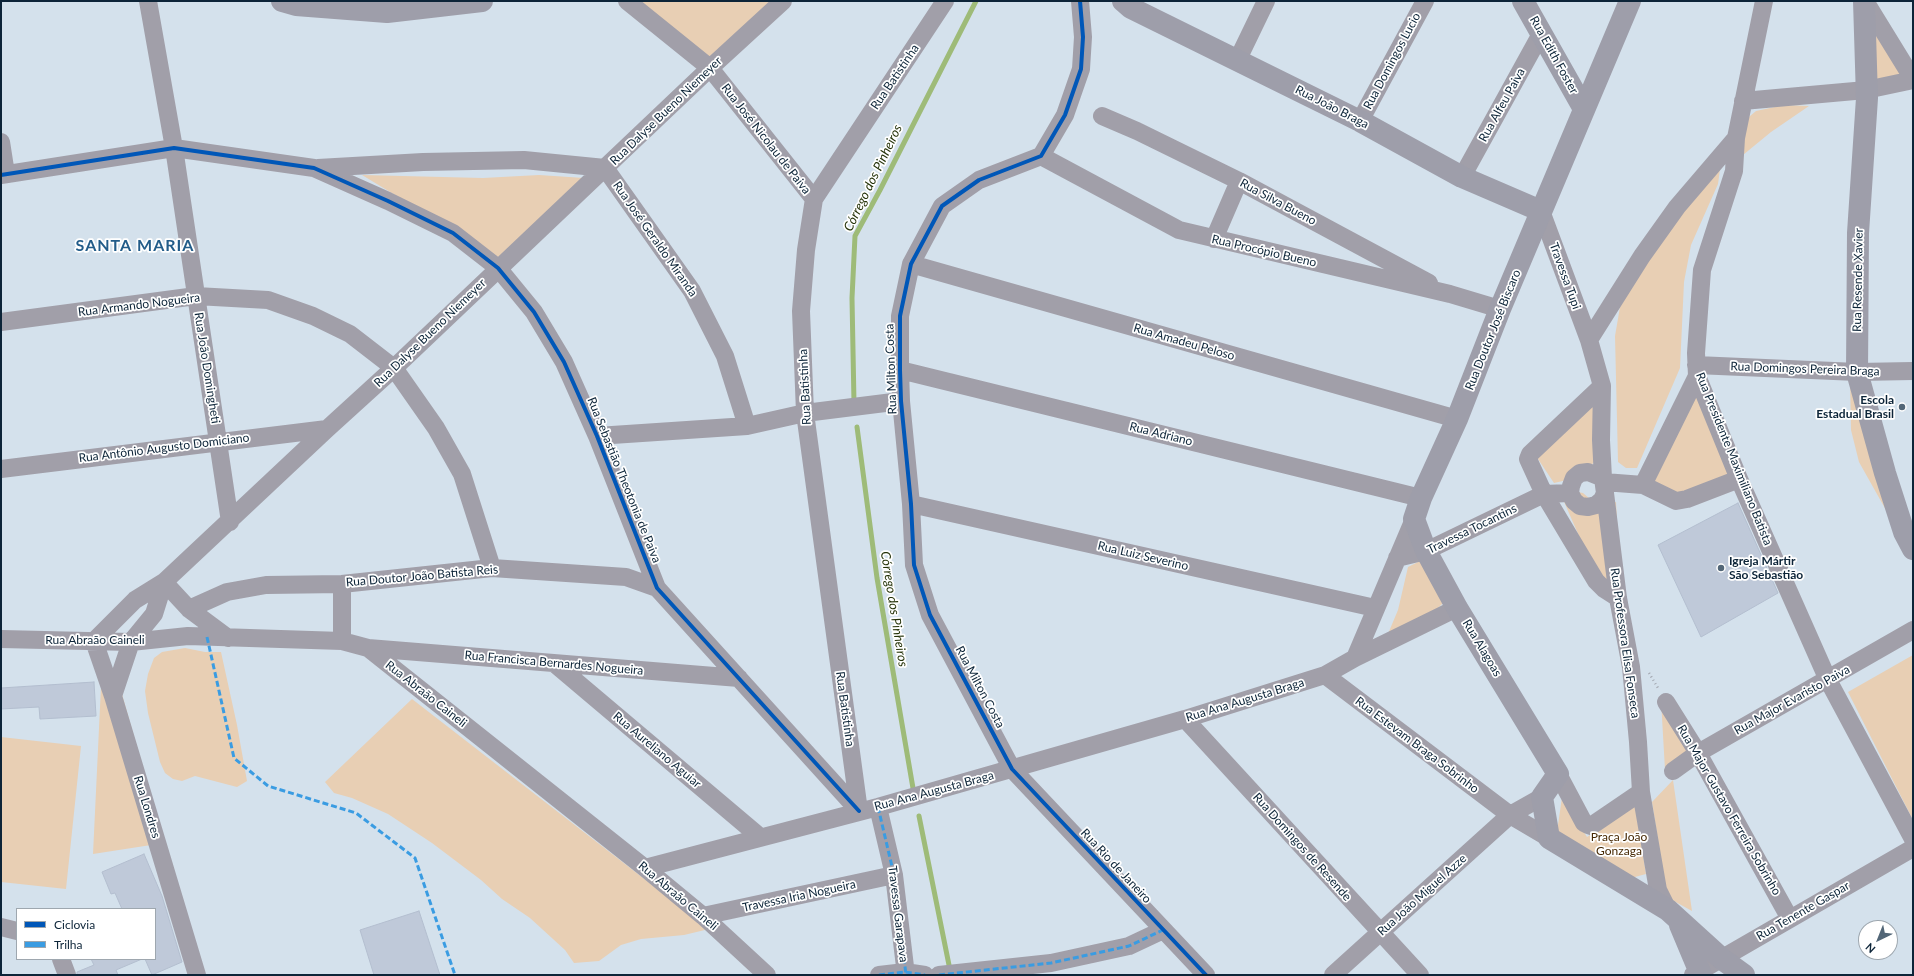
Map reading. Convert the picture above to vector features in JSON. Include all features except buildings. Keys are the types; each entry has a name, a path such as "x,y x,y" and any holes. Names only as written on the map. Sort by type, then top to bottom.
{"main road":[{"path":"282,1 296,5 387,12 482,1"},
{"name":"Rua João Braga","path":"1123,1 1132,8 1238,59 1360,121 1462,177 1542,211"},
{"name":"Rua Edith Foster","path":"1524,1 1584,109"},
{"name":"Rua Doutor José Biscaro","path":"1414,519 1421,498 1457,419 1500,309 1630,1"},
{"name":"Rua Resende Xavier","path":"1865,1 1867,98 1858,233 1857,372 1885,473 1904,532 1913,549"},
{"name":"Rua Alagoas","path":"1414,519 1426,551 1458,608 1558,774"},
{"path":"1558,774 1542,797 1549,838 1673,915 1722,959 1744,975"},
{"path":"1673,915 1698,974"}],"street":[{"name":"Rua João Domingheti","path":"148,1 174,148 230,522"},
{"name":"Rua José Nicolau de Paiva","path":"627,1 710,68 814,199"},
{"name":"Rua Dalyse Bueno Niemeyer","path":"94,641 135,600 164,582 230,522 710,68 783,1"},
{"name":"Rua Batistinha","path":"859,810 805,413 801,311 806,250 814,199 945,1"},
{"path":"1041,156 1065,115 1081,69 1083,37 1080,1"},
{"path":"1238,59 1266,1"},
{"name":"Rua Domingos Lucio","path":"1360,121 1425,1"},
{"name":"Rua Presidente Maximiliano Batista","path":"1764,1 1736,138 1734,171 1702,270 1696,370 1739,479 1828,680 1913,839"},
{"path":"1743,101 1866,90 1913,80 1865,1"},
{"name":"Rua Alfeu Paiva","path":"1462,177 1542,32"},
{"name":"Rua Silva Bueno","path":"1102,116 1137,130 1239,180 1450,294"},
{"path":"1589,340 1642,256 1668,219 1736,138"},
{"path":"1,142 3,174"},
{"name":"Rua Sebastião Theotonia de Paiva","path":"3,174 174,148 314,168 388,201 454,233 498,268 534,312 564,362 597,436 657,588 859,810"},
{"name":"Rua Procópio Bueno","path":"1041,156 1179,230 1450,294 1500,309"},
{"name":"Rua Milton Costa","path":"1012,769 930,615 914,565 911,504 901,401 900,316 911,264 942,206 979,180 1041,156"},
{"name":"Rua José Geraldo Miranda","path":"314,168 423,162 524,160 605,168 692,291 725,356 747,426"},
{"path":"1214,239 1239,180"},
{"name":"Travessa Tupi","path":"1542,211 1589,340"},
{"name":"Rua Amadeu Peloso","path":"911,264 1457,419"},
{"name":"Rua Armando Nogueira","path":"1,322 196,296 268,300 313,316 350,334 394,368 436,428 462,474 492,568"},
{"name":"Rua Professora Elisa Fonseca","path":"1589,340 1602,386 1601,440 1604,484 1618,598 1631,668 1641,792"},
{"name":"Rua Adriano","path":"900,370 1421,498"},
{"path":"1643,485 1696,370"},
{"name":"Rua Domingos Pereira Braga","path":"1696,370 1857,372 1913,371"},
{"path":"1602,386 1530,454 1528,459 1544,494 1596,581 1604,589 1618,598"},
{"path":"597,436 747,426 805,413 901,401"},
{"name":"Rua Antônio Augusto Domiciano","path":"1,469 219,441 327,429"},
{"path":"1604,484 1602,500 1596,505 1588,507 1580,506 1570,493 1570,486 1574,478 1580,473 1588,472 1604,484 1643,485 1676,500 1681,500 1739,479"},
{"path":"1544,494 1570,493"},
{"name":"Travessa Tocantins","path":"1398,558 1426,551 1544,494"},
{"name":"Rua Luiz Severino","path":"911,504 1375,608"},
{"name":"Rua Doutor José Biscaro","path":"1355,658 1414,519"},
{"name":"Rua Doutor João Batista Reis","path":"189,609 227,592 266,585 342,584 492,568 626,577 657,588"},
{"path":"113,696 130,642 154,614 164,582 189,609 228,638"},
{"path":"342,584 342,641"},
{"name":"Rua Ana Augusta Braga","path":"645,868 859,810 878,807 1012,769 1185,719 1325,675 1355,658 1458,608"},
{"name":"Rua Major Evaristo Paiva","path":"1673,771 1698,753 1913,630"},
{"name":"Rua Abraão Caineli","path":"1,639 130,642 188,636 342,641 368,648 645,868 703,916 767,975"},
{"name":"Rua Londres","path":"94,641 113,696 197,975"},
{"name":"Rua Francisca Bernardes Nogueira","path":"368,648 740,678"},
{"name":"Rua Aureliano Aguiar","path":"554,663 760,837"},
{"name":"Rua Estevam Braga Sobrinho","path":"1325,675 1510,815"},
{"name":"Rua Major Gustavo Ferreira Sobrinho","path":"1666,702 1698,753 1790,919"},
{"name":"Rua Domingos de Resende","path":"1185,719 1420,975"},
{"name":"Rua Rio de Janeiro","path":"1012,769 1206,975"},
{"name":"Rua Alagoas","path":"1558,774 1584,823 1591,826 1641,792"},
{"path":"1641,792 1658,890 1673,915"},
{"path":"1510,815 1542,797"},
{"name":"Travessa Garapava","path":"878,807 894,875 912,974"},
{"path":"1510,815 1549,838"},
{"name":"Rua João Miguel Azze","path":"1333,975 1510,815"},
{"name":"Rua Tenente Gaspar","path":"1698,974 1913,848"},
{"name":"Travessa Iria Nogueira","path":"703,916 894,875"},
{"path":"1,927 16,931"},
{"path":"939,975 1051,963 1128,946 1163,930"},
{"path":"62,960 67,975"},
{"path":"879,975 912,974"}],"path":[{"path":"1631,668 1646,666 1666,702"}],"green space":[{"path":"640,1 775,1 710,59"},
{"path":"1866,6 1910,78 1870,86"},
{"path":"1784,105 1809,106 1771,132 1743,155 1743,122 1756,111"},
{"path":"1721,162 1718,184 1691,245 1684,282 1680,368 1637,468 1626,468 1618,462 1615,336 1620,307 1651,252"},
{"path":"362,175 483,178 539,175 584,178 501,259"},
{"path":"1850,379 1905,544 1859,462 1851,430"},
{"path":"1696,385 1735,477 1685,496 1648,482"},
{"path":"1605,396 1597,459 1580,477 1554,483 1534,453"},
{"path":"1558,488 1583,493 1596,504 1616,502 1621,592 1603,582 1579,536"},
{"path":"1422,560 1446,600 1434,612 1385,641 1398,610 1408,567"},
{"path":"185,648 205,652 221,652 237,725 247,781 237,787 195,776 182,781 173,779 165,773 160,762 148,713 145,691 148,674 154,658 162,652"},
{"path":"1913,655 1913,820 1848,692"},
{"path":"101,686 120,687 164,843 93,854"},
{"path":"412,699 709,929 684,935 641,939 621,945 599,961 574,963 565,950 530,918 502,899 481,880 432,843 388,814 352,798 334,793 325,782"},
{"path":"1661,700 1694,754 1665,770"},
{"path":"1,737 81,746 66,889 1,882"},
{"path":"1673,780 1692,911 1672,900 1666,891 1652,802"},
{"name":"Praça João Gonzaga","path":"1562,797 1587,837 1635,805 1646,874 1631,878 1557,832"}],"waterway":[{"name":"Córrego dos Pinheiros","path":"854,403 852,298 855,236 976,1"},
{"name":"Córrego dos Pinheiros","path":"857,427 877,578 914,794"},
{"name":"Córrego dos Pinheiros","path":"919,816 950,970"}],"marked path":[{"path":"207,637 234,758 268,786 356,813 415,858 455,975"},
{"path":"878,807 894,875 906,975"},
{"path":"939,975 1051,963 1129,946 1163,930"},
{"path":"879,975 905,972 925,975"}],"cycle path":[{"path":"1080,1 1083,37 1081,69 1065,115 1041,156 979,180 942,206 911,264 900,316 900,370 901,401 911,504 914,565 930,615 1012,769 1206,975"},
{"path":"1,175 174,148 314,168 388,201 453,233 498,268 534,312 564,362 597,436 657,588 859,811"}],"place":[{"name":"Escola Estadual Brasil","path":"1902,407"},
{"name":"Igreja Mártir São Sebastião","path":"1721,568"}],"district":[{"name":"SANTA MARIA","path":"135,246"}]}
